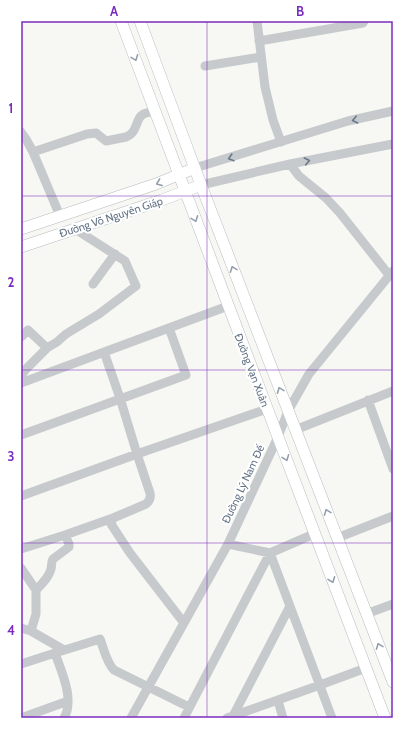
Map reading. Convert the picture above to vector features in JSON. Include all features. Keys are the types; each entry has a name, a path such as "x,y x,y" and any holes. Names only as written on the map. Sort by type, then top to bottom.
{"main road":[{"name":"Đường Vạn Xuân","path":"121,21 314,534 385,718"},
{"name":"Đường Vạn Xuân","path":"140,21 201,185 393,682"},
{"name":"Đường Võ Nguyên Giáp","path":"21,229 156,184 195,168"},
{"name":"Đường Võ Nguyên Giáp","path":"21,247 162,200 201,185"},
{"path":"55,218 55,236"}],"street":[{"path":"257,21 266,92 273,120 281,142"},
{"path":"259,41 363,23 364,21"},
{"path":"205,66 261,57"},
{"path":"33,152 87,134 96,133 106,141 126,137 133,132 141,115 148,111 155,112"},
{"path":"195,168 348,121 393,111"},
{"path":"21,132 33,152 55,218"},
{"path":"201,185 290,164 393,144"},
{"path":"290,164 299,176 326,198 340,213 391,273"},
{"path":"21,376 47,348 66,334 99,314 136,286 126,261 75,229"},
{"path":"93,284 115,254"},
{"name":"Đường Lý Nam Đế","path":"131,718 228,544 278,437 288,412 309,374 391,273"},
{"path":"21,383 228,306"},
{"path":"21,435 186,374 169,328"},
{"path":"21,337 28,330 47,348"},
{"path":"21,549 113,518 146,504 150,500 150,493 104,352"},
{"path":"295,430 393,391"},
{"path":"368,400 393,469"},
{"path":"21,496 267,409"},
{"path":"337,538 393,516"},
{"path":"113,518 111,524 130,553 184,623"},
{"path":"228,544 270,553 314,534"},
{"path":"36,590 48,576 51,569 52,559 69,547 65,535"},
{"path":"270,553 332,718"},
{"path":"184,718 270,553"},
{"path":"21,568 36,590 36,614 31,631"},
{"path":"366,614 393,604"},
{"path":"230,717 290,606"},
{"path":"21,628 31,631 59,651 67,688 68,701 64,718"},
{"path":"21,664 100,639 108,662 114,670 189,707"},
{"path":"230,717 320,686 366,668"},
{"path":"278,700 283,718"},
{"path":"21,718 68,701"}]}
